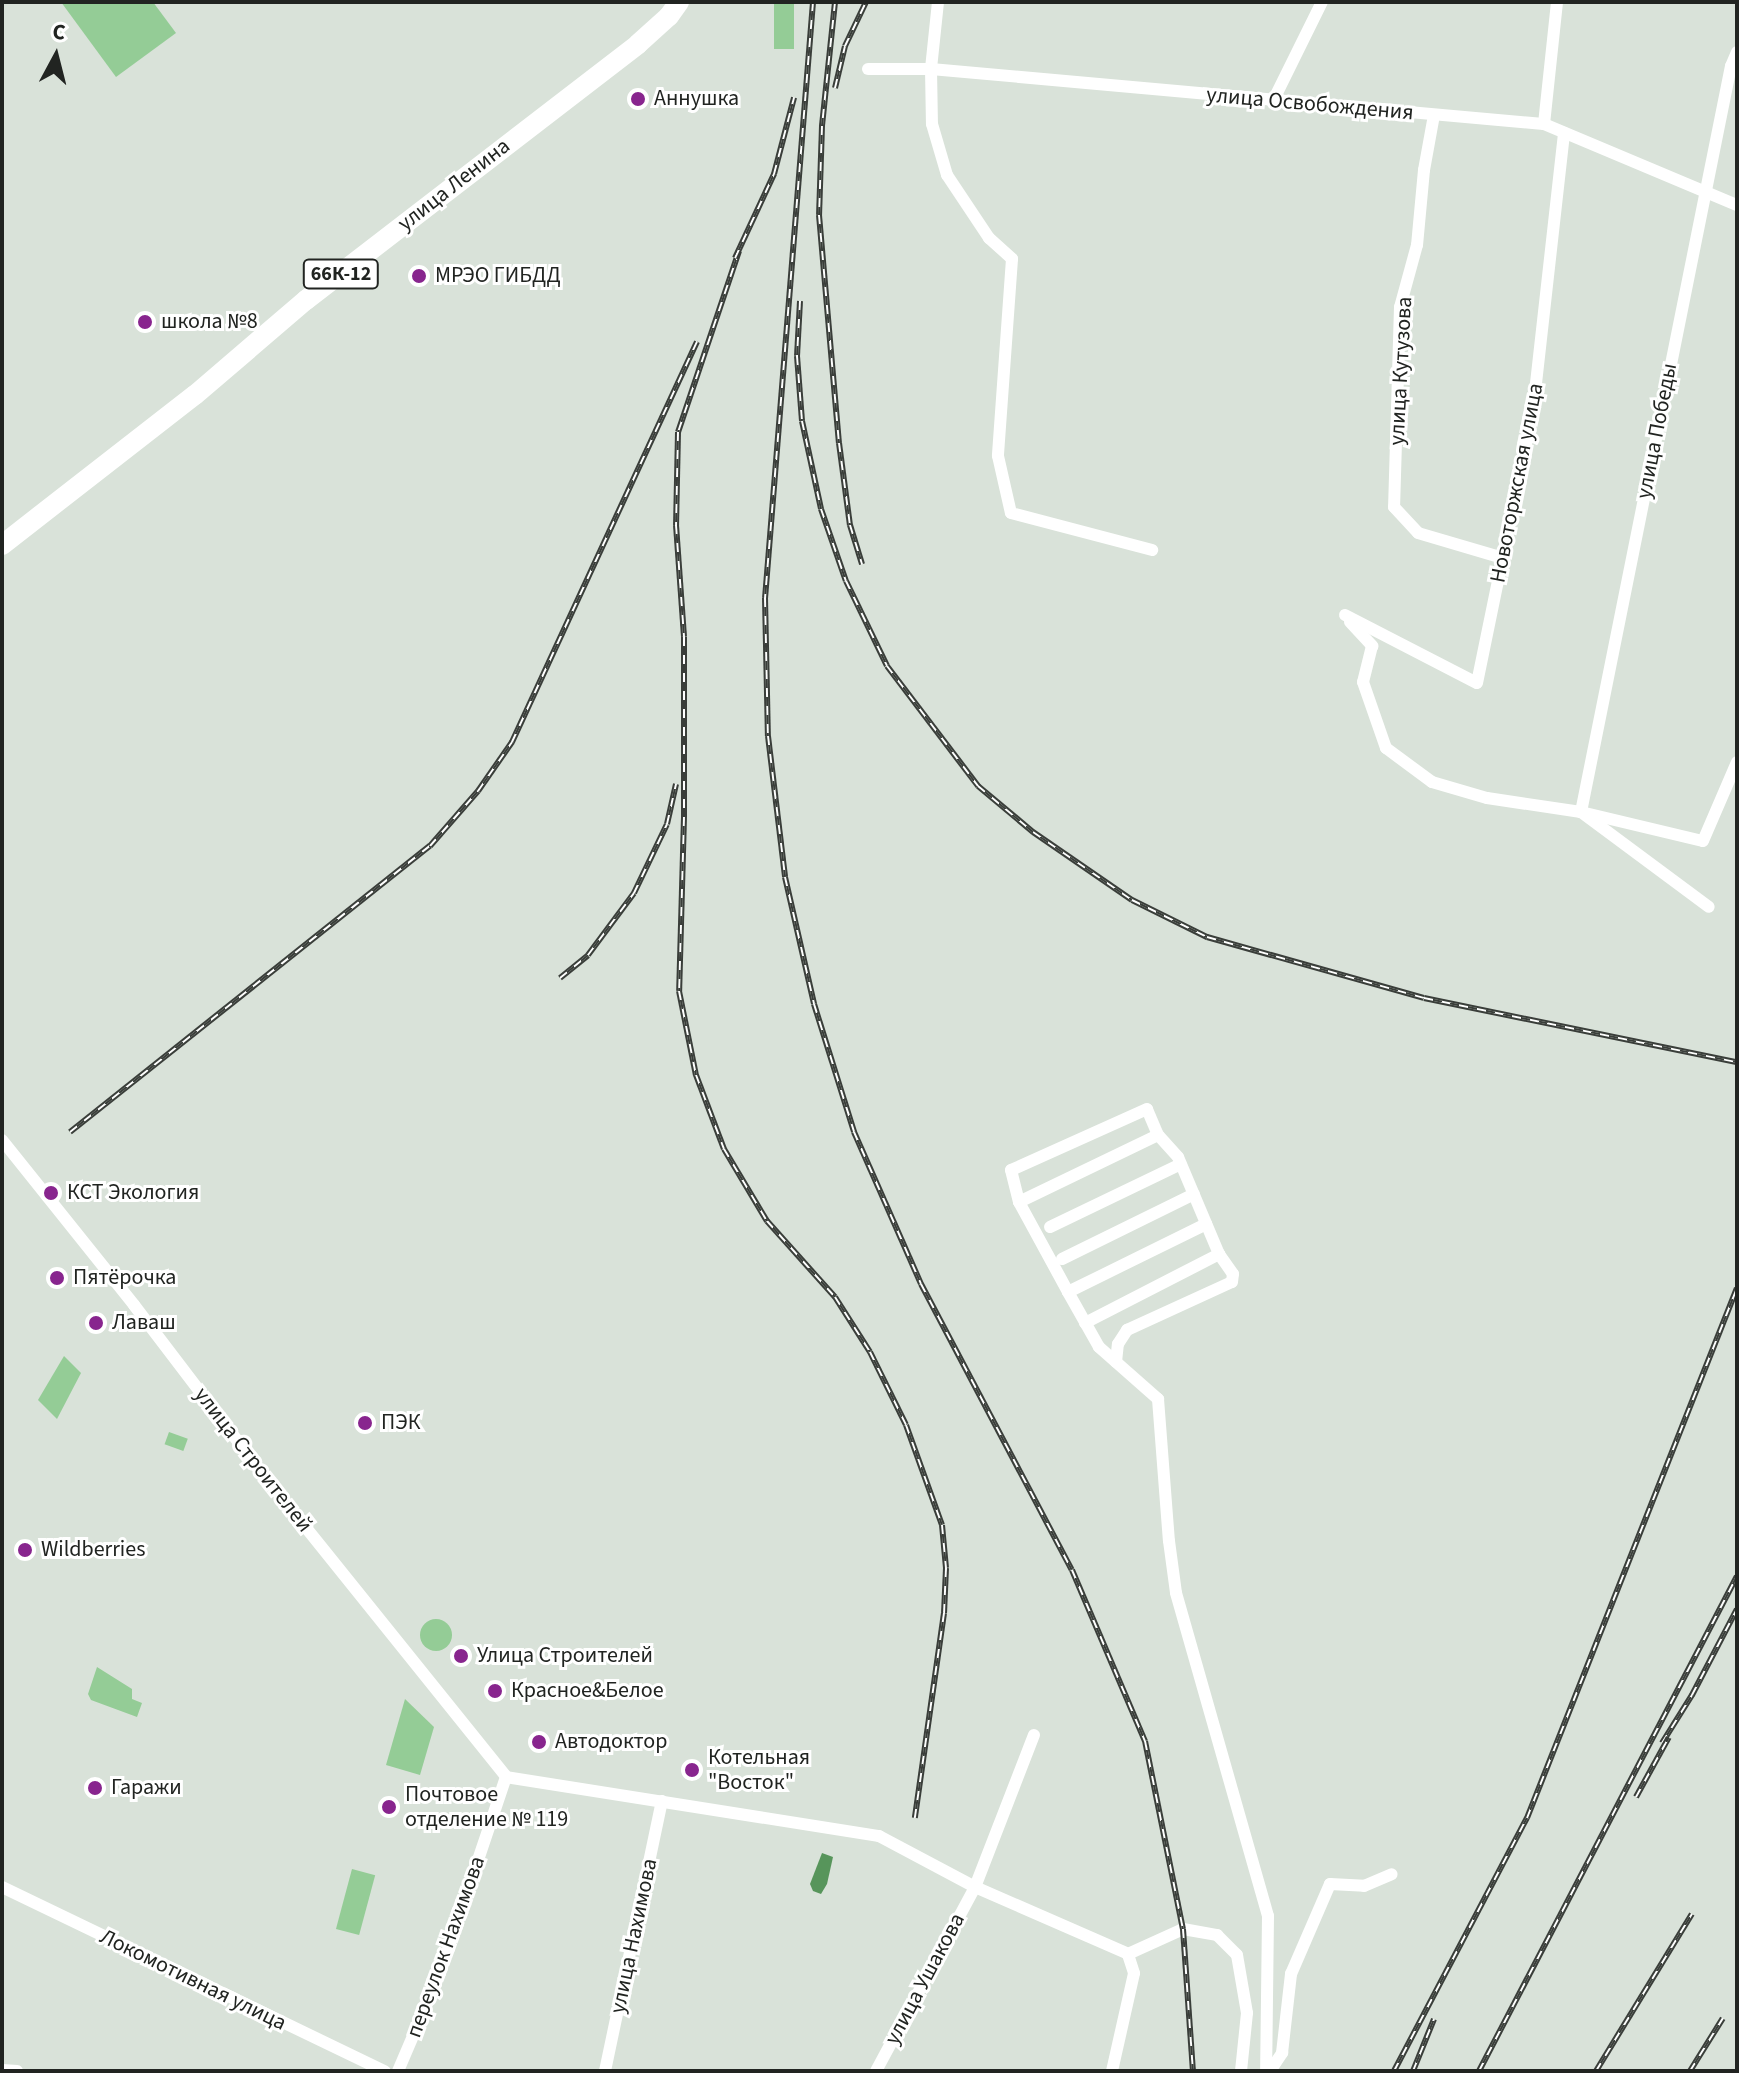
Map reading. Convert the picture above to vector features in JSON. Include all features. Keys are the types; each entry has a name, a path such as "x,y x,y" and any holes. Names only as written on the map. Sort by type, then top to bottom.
{"main road":[{"name":"улица Ленина","path":"2,545 195,395 306,300 638,44 669,16 679,2"}],"street":[{"path":"938,2 931,69 932,124 947,175 989,238 1012,259 998,456 1011,513 1152,550"},
{"path":"1273,101 1322,2"},
{"path":"1544,124 1557,2"},
{"name":"улица Победы","path":"1581,812 1731,66 1737,52"},
{"name":"улица Освобождения","path":"868,69 931,69 1544,124 1737,205"},
{"name":"улица Кутузова","path":"1434,115 1424,170 1417,245 1400,307 1394,507 1418,533 1503,558"},
{"name":"Новоторжская улица","path":"1564,133 1533,410 1477,683 1345,615 1372,646 1363,682 1386,748 1432,782 1487,798 1581,812"},
{"path":"1581,812 1703,841 1737,762"},
{"path":"1581,812 1709,907"},
{"path":"1116,1362 1118,1344 1127,1330 1232,1282 1233,1274 1219,1254 1181,1164 1158,1135 1147,1109 1011,1170 1019,1202 1099,1347 1116,1362 1158,1399 1176,1593 1268,1916 1268,2071"},
{"path":"1019,1202 1158,1135"},
{"name":"улица Строителей","path":"2,1140 506,1777"},
{"path":"1050,1227 1181,1164"},
{"path":"1062,1259 1194,1194"},
{"path":"1068,1292 1206,1224"},
{"path":"1085,1323 1219,1254"},
{"name":"улица Ушакова","path":"876,2071 975,1887 1034,1735"},
{"name":"улица Ушакова","path":"506,1777 879,1836 975,1887 1128,1954"},
{"name":"переулок Нахимова","path":"398,2071 440,1973 506,1777"},
{"name":"улица Нахимова","path":"605,2071 662,1801"},
{"path":"1268,2071 1282,2053 1291,1974 1330,1884 1364,1886 1392,1874"},
{"name":"Локомотивная улица","path":"2,1887 385,2071"},
{"path":"1112,2071 1134,1973 1128,1954 1183,1929 1217,1935 1237,1955 1247,2013 1241,2071"},
{"path":"2,2070 17,2071"}],"shaded area":[{"path":"61,2 153,2 176,33 116,77"},
{"path":"774,2 794,2 794,49 774,49"},
{"path":"64,1356 81,1373 57,1419 38,1400"},
{"path":"169,1432 188,1439 183,1451 165,1444"},
{"path":"436,1619 447,1624 452,1635 447,1646 436,1651 425,1646 420,1635 425,1624"},
{"path":"97,1667 132,1689 132,1699 142,1703 137,1717 91,1700 88,1694"},
{"path":"405,1699 434,1727 420,1775 386,1765"},
{"path":"822,1853 833,1857 827,1884 821,1894 813,1891 810,1884"},
{"path":"352,1869 375,1875 359,1935 336,1929"}],"railway":[{"path":"813,2 765,598 768,736 785,877 814,1004 854,1132 921,1284 1072,1570 1145,1741 1183,1929 1193,2071"},
{"path":"835,2 822,126 819,215 839,443 850,525 862,564"},
{"path":"835,88 845,46 866,2"},
{"path":"735,258 774,174 794,98"},
{"path":"739,251 678,432 676,525 684,637 684,817 679,991 696,1075 724,1149 767,1221 835,1297 870,1352 906,1425 942,1525 946,1568 944,1613 915,1818"},
{"path":"800,301 797,356 802,421 821,509 846,581 887,666 978,786 1033,832 1132,900 1207,937 1424,998 1737,1062"},
{"path":"70,1132 430,846 478,791 512,742 697,342"},
{"path":"560,978 588,955 634,893 667,824 676,784"},
{"path":"1394,2071 1527,1818 1737,1288"},
{"path":"1479,2071 1737,1576"},
{"path":"1662,1743 1692,1695 1737,1609"},
{"path":"1636,1797 1669,1737"},
{"path":"1596,2071 1692,1914"},
{"path":"1690,2071 1723,2018"},
{"path":"1413,2071 1434,2019"}],"place":[{"name":"Аннушка","path":"638,99"},
{"name":"МРЭО ГИБДД","path":"419,276"},
{"name":"школа №8","path":"145,322"},
{"name":"КСТ Экология","path":"51,1193"},
{"name":"Пятёрочка","path":"57,1278"},
{"name":"Лаваш","path":"96,1323"},
{"name":"ПЭК","path":"365,1423"},
{"name":"Wildberries","path":"25,1550"},
{"name":"Улица Строителей","path":"461,1656"},
{"name":"Красное&Белое","path":"495,1691"},
{"name":"Автодоктор","path":"539,1742"},
{"name":"Котельная \"Восток\"","path":"692,1770"},
{"name":"Гаражи","path":"95,1788"},
{"name":"Почтовое отделение № 119","path":"389,1807"}]}
